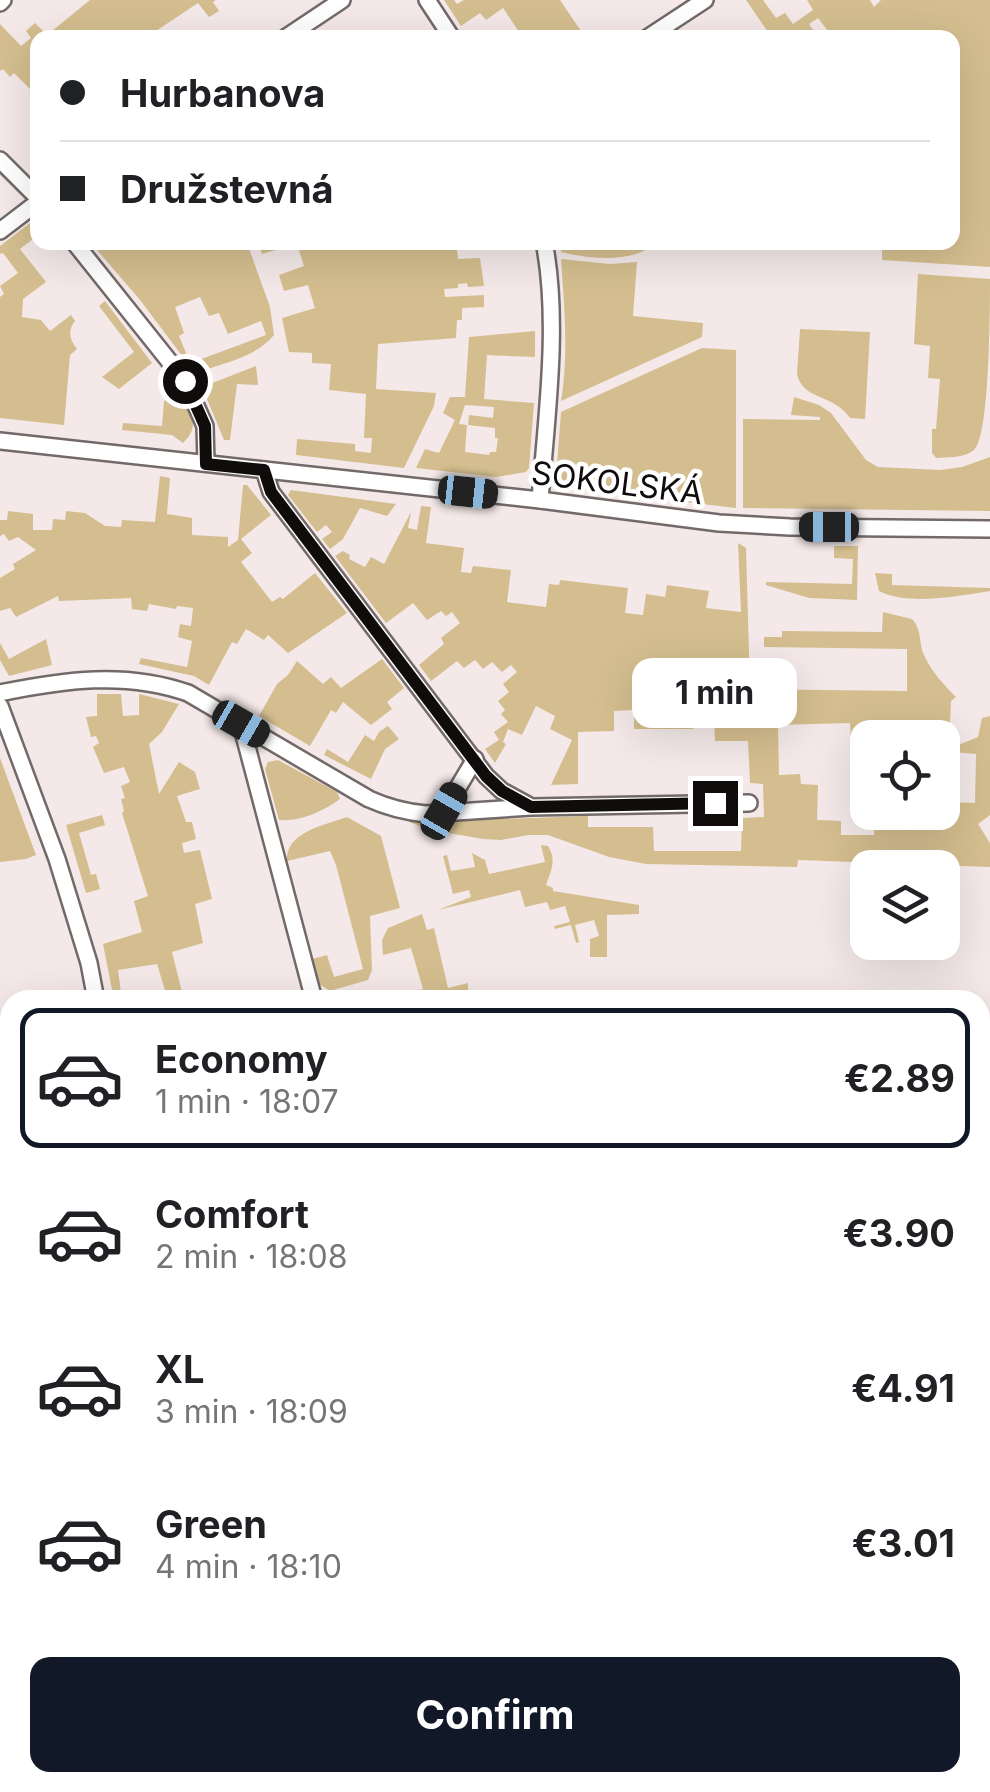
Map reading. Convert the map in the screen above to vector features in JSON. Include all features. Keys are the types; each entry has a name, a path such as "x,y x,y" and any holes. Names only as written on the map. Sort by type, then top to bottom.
{"street":[{"path":"297,30 342,0"},
{"path":"427,0 447,30"},
{"path":"659,30 705,0"},
{"path":"0,160 30,192"},
{"path":"0,230 30,206"},
{"path":"80,250 185,381 205,426 206,464"},
{"path":"540,500 549,384 546,250"},
{"name":"SOKOLSKÁ","path":"0,441 719,523 990,529"},
{"path":"264,470 271,492 486,776 502,791 531,807"},
{"path":"0,694 73,680 144,681 188,693 378,803 411,812 749,803"},
{"path":"0,706 57,859 94,990"},
{"path":"241,724 311,990"},
{"path":"444,811 475,760"}],"shaded area":[{"path":"90,0 216,0 213,2 219,11 209,17 198,3 158,30 53,30"},
{"path":"444,0 457,4 464,0 560,0 580,30 518,30 503,8 486,20 480,13 461,26"},
{"path":"746,0 763,0 776,18 785,13 793,24 813,10 807,0 870,0 874,7 881,0 990,0 990,267 882,260 882,250 960,250 960,30 827,30 818,18 809,24 813,30 767,30"},
{"path":"35,23 42,30 30,30 30,37 26,31"},
{"path":"0,24 21,46 30,39 30,89 14,73 10,77 3,69 0,71"},
{"path":"30,223 30,241 20,249 46,282 23,299 22,317 41,320 50,331 71,315 75,321 70,335 77,349 70,355 64,425 0,418 0,297 4,294 0,286 18,273 0,254 0,246"},
{"path":"97,250 250,250 270,307 274,335 250,353 195,371 188,364 266,335 261,321 228,334 219,313 209,316 200,297 175,307 184,333 179,336 186,353 183,357"},
{"path":"299,250 457,250 458,259 480,258 484,286 468,287 467,283 444,289 445,297 484,295 484,307 462,308 456,338 378,344 376,389 436,393 434,406 404,468 296,455 297,439 355,444 355,451 371,453 372,438 364,438 366,394 329,390 331,364 312,363 312,353 289,352 282,318 315,308 308,285 284,291 279,275 304,266"},
{"path":"561,250 646,250 610,258"},
{"path":"561,259 610,264 637,262 633,316 703,323 702,337 561,401 565,348"},
{"path":"918,274 990,279 983,421 974,450 961,456 936,458 932,453 940,379 928,378 930,346 914,344"},
{"path":"105,301 152,363 119,389 102,377 134,352 99,306"},
{"path":"800,329 870,332 865,419 850,418 800,383"},
{"path":"535,331 535,357 487,355 484,399 534,403 526,472 496,477 416,468 425,449 439,453 455,420 443,413 450,397 465,397 469,337","holes":["465,405 494,407 493,418 469,415 468,425 495,428 496,452 465,452 467,425 459,424"]},
{"path":"702,348 736,350 736,508 560,484 556,476 561,412"},
{"path":"256,366 258,385 237,384 230,440 224,440 202,387"},
{"path":"175,394 193,424 183,443 172,435 122,430 123,423 162,426 164,401"},
{"path":"794,397 831,413 866,460 878,467 940,470 990,457 990,511 743,508 743,419 820,420 791,415"},
{"path":"160,476 170,478 167,514 192,518 192,535 228,537 228,547 238,540 243,485 247,485 271,515 241,539 252,553 241,562 272,602 283,599 315,573 347,613 288,653 268,635 264,640 246,629 237,644 232,642 209,685 194,676 139,664 141,658 187,667 192,641 178,637 180,624 191,626 193,608 149,604 147,611 132,609 131,598 59,601 58,596 16,617 10,608 0,611 0,578 15,569 13,564 36,550 18,537 9,541 4,534 0,536 0,520 7,520 8,511 33,514 33,530 52,530 53,519 65,520 66,511 85,513 105,526 121,527 122,520 155,522"},
{"path":"291,490 396,504 387,516 360,508 343,539 330,549 322,539 332,532 326,525 317,532 288,495"},
{"path":"421,506 431,507 426,543 464,548 461,572 471,573 473,566 511,570 507,602 546,607 549,584 559,585 560,580 628,588 625,613 643,615 646,594 665,597 667,585 709,591 706,608 741,612 738,543 746,548 750,689 907,691 907,649 764,647 764,637 782,637 782,631 882,632 883,612 912,619 928,663 956,697 951,701 950,720 778,725 779,775 800,774 801,784 818,785 817,820 841,821 841,835 874,835 874,830 960,830 960,803 975,803 976,754 960,753 960,744 978,737 982,718 990,716 990,815 978,824 990,843 990,867 960,866 960,850 850,850 850,862 798,860 797,867 646,864 609,857 548,835 483,839 409,822 588,816 588,827 653,827 654,851 741,851 742,818 764,817 763,784 750,783 748,741 715,741 714,721 693,721 693,729 634,729 634,710 614,711 614,731 578,732 578,784 551,785 572,740 550,729 555,716 536,706 522,735 508,729 503,742 506,744 495,763 485,749 499,740 494,732 508,722 498,701 509,692 503,684 517,672 511,665 502,672 492,662 483,669 475,660 464,668 457,661 431,681 419,665 444,644 441,638 460,623 452,612 446,616 441,611 427,620 413,603 386,623 335,556 343,551 365,567 371,557 384,564 411,512 408,528 417,530"},
{"path":"834,546 858,546 857,600 809,598 766,585 852,584 853,559 834,558"},
{"path":"875,573 892,574 892,585 990,591 934,599 891,596 879,591"},
{"path":"46,639 52,665 9,676 0,660 0,643 9,659"},
{"path":"382,659 404,688 387,702 392,709 371,725 343,702 336,713 331,710 310,746 259,716 277,684 297,661 323,684 331,677 341,688"},
{"path":"97,694 121,694 123,716 139,715 139,694 179,704 162,732 149,744 159,794 179,762 195,772 200,789 177,796 186,822 192,822 196,839 182,843 184,853 200,850 212,899 195,904 203,943 172,952 182,990 165,990 157,964 118,970 121,990 112,990 103,944 142,932 134,901 148,896 122,813 121,799 125,798 121,786 130,782 124,767 104,773 93,747 99,743 96,736 91,737 86,717 97,716"},
{"path":"388,726 399,739 385,749 371,779 324,755 327,749 348,762 365,735 374,741"},
{"path":"0,758 36,855 26,859 0,862"},
{"path":"278,760 337,792 340,799 311,815 279,820 265,769 268,762"},
{"path":"102,815 105,825 79,833 91,875 96,874 100,889 86,893 66,825"},
{"path":"347,817 381,836 400,908 370,916 372,970 368,980 333,990 319,984 312,959 327,955 334,977 363,969 336,865 330,851 287,861 292,843 318,827"},
{"path":"541,845 548,846 552,856 546,885 553,891 639,905 639,914 607,915 607,957 590,957 590,939 599,936 594,920 575,925 579,942 576,943 571,925 555,929 554,926 570,922 565,906 550,910 547,902 525,907 520,890 438,910 471,897 469,890 453,894 443,856 447,855 451,871 475,867 472,853 485,860 489,874 545,862"},
{"path":"422,914 427,930 434,928 448,988 468,983 468,990 419,990 423,989 411,948 383,955 382,940 388,928"}],"route":[{"path":"185,381 205,426 206,464 264,470 271,492 486,776 502,791 531,807 715,803"}]}
